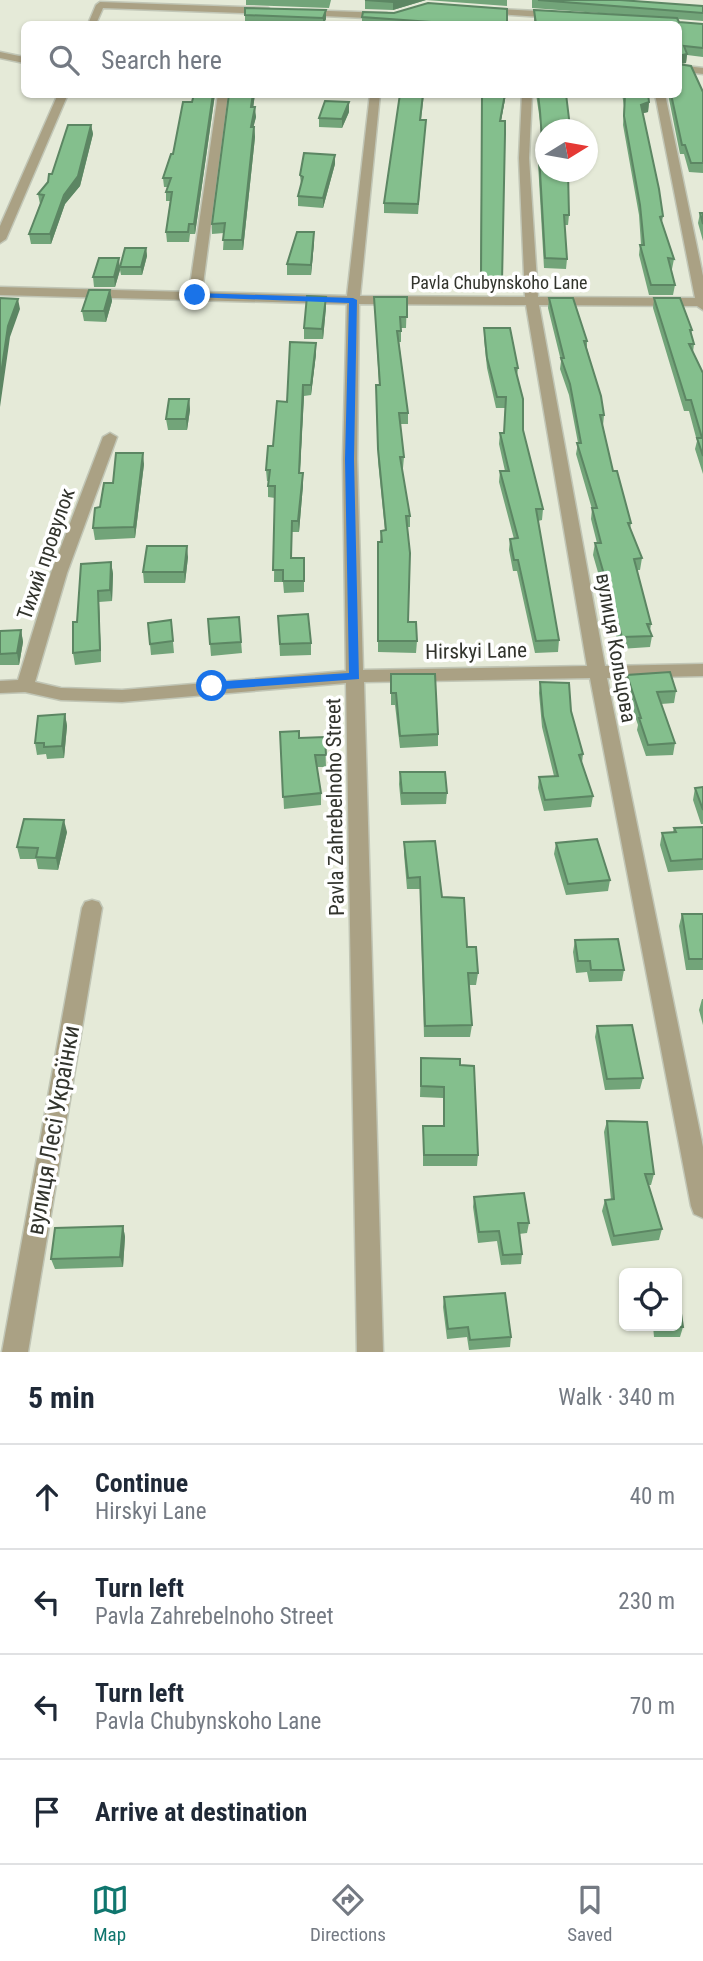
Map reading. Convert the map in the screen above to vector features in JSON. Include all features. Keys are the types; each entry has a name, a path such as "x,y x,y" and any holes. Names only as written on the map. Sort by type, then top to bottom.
{"street":[{"path":"93,21 100,5 274,11"},
{"path":"466,9 561,15"},
{"path":"287,12 393,20"},
{"path":"0,55 21,59"},
{"path":"682,68 703,71"},
{"path":"0,239 60,98"},
{"path":"195,295 222,98"},
{"name":"Pavla Zahrebelnoho Street","path":"370,1352 350,459 353,300 375,98"},
{"name":"вулиця Кольцова","path":"527,98 524,158 531,301 597,671 703,1206"},
{"path":"661,98 703,304"},
{"name":"Pavla Chubynskoho Lane","path":"0,291 353,300 703,304"},
{"name":"Тихий провулок","path":"24,686 59,573 110,437"},
{"name":"Hirskyi Lane","path":"0,687 24,686 61,694 122,696 355,676 703,670"},
{"name":"вулиця Лесі Українки","path":"15,1352 92,908"}],"building":[{"path":"365,0 399,0 393,2"},
{"path":"538,0 620,0 703,6 703,13"},
{"path":"428,3 507,9 507,21 417,21 362,17 363,12 394,13"},
{"path":"245,8 326,10 323,18 245,15"},
{"path":"534,10 677,18 678,21 536,21"},
{"path":"682,22 703,24 703,48 684,46 687,54 682,55"},
{"path":"682,65 691,66 703,92 703,163 691,163 685,145 682,145 672,98 682,98"},
{"path":"193,98 212,98 194,224 189,224 188,232 166,232 172,192 166,192 171,178 163,178 173,154 183,102 192,102"},
{"path":"228,98 252,98 251,107 255,107 251,127 254,127 242,240 223,240 225,223 212,224"},
{"path":"399,98 423,98 420,120 426,120 418,204 384,203"},
{"path":"482,98 504,98 500,121 505,121 502,282 481,281"},
{"path":"538,98 566,98 569,119 541,119"},
{"path":"625,98 648,98 649,102 641,105 659,189 663,216 660,217 674,259 668,258 675,285 651,285 640,245 644,245 640,205 624,116"},
{"path":"325,101 349,102 342,119 319,118"},
{"path":"68,125 91,125 78,176 64,195 50,234 29,234 44,195 38,194 48,182 49,174 52,174"},
{"path":"304,153 335,155 323,198 298,196 303,177 300,175"},
{"path":"541,182 568,182 569,215 564,215 567,259 545,258"},
{"path":"297,232 314,232 311,265 287,264"},
{"path":"125,248 146,248 141,267 120,267"},
{"path":"99,258 119,258 114,277 93,277"},
{"path":"89,290 110,290 104,311 82,311"},
{"path":"307,296 326,297 322,329 304,328"},
{"path":"374,297 407,297 407,317 400,317 401,331 397,331 408,413 399,413 404,457 400,457 410,516 406,516 410,553 408,622 416,622 417,641 378,641 378,542 382,542 381,531 386,530 378,449 376,385 380,385"},
{"path":"0,298 18,299 8,326 0,381"},
{"path":"549,298 573,298 587,341 584,341 601,396 604,415 600,415 613,471 617,471 631,523 628,523 642,558 634,559 651,624 647,624 652,636 622,637 595,543 601,543 592,508 597,508 577,443 581,443 570,384 561,358 564,358"},
{"path":"654,298 680,298 692,330 694,344 689,344 703,373 703,456 697,438 702,438 691,400 686,400"},
{"path":"484,328 510,328 518,368 515,368 523,399 523,430 543,509 536,509 559,640 536,641 518,560 514,560 510,539 518,538 500,471 509,471 500,433 504,433 506,397 497,397 487,358"},
{"path":"290,342 316,343 311,385 303,385 299,473 303,473 298,521 292,521 291,558 304,558 304,581 283,581 283,570 273,570 275,486 268,486 270,470 266,470 268,446 273,446 277,401 287,402"},
{"path":"169,399 189,399 186,419 166,419"},
{"path":"116,453 143,453 134,527 93,528 95,508 100,507 104,483 113,483"},
{"path":"147,546 187,546 184,572 143,572"},
{"path":"111,562 110,590 98,591 100,650 73,653 73,622 77,622 81,564"},
{"path":"308,614 311,643 280,644 278,616"},
{"path":"239,617 241,642 210,644 208,619"},
{"path":"171,620 173,641 150,644 148,623"},
{"path":"21,630 17,653 0,654 0,631"},
{"path":"670,672 676,691 657,692 675,743 648,745 627,675"},
{"path":"391,674 435,674 438,734 400,736 396,693 391,693"},
{"path":"540,682 569,683 571,711 583,754 579,755 593,796 545,800 539,777 558,776 543,716"},
{"path":"65,714 62,746 44,747 44,743 35,743 38,716"},
{"path":"299,731 299,738 325,737 326,755 315,755 321,793 283,797 280,732"},
{"path":"400,772 445,772 447,793 402,793"},
{"path":"703,787 703,810 695,788"},
{"path":"24,819 64,820 56,858 36,857 38,848 17,847"},
{"path":"703,827 703,859 671,861 662,833 676,832 674,828"},
{"path":"597,839 610,880 568,884 556,843"},
{"path":"435,841 442,897 464,898 467,947 476,947 478,973 468,973 472,1025 425,1026 420,877 408,878 404,842"},
{"path":"682,914 703,914 703,959 689,959"},
{"path":"618,939 624,970 591,970 590,961 578,961 575,940"},
{"path":"632,1025 643,1078 607,1079 597,1026"},
{"path":"421,1058 460,1059 460,1065 474,1066 478,1155 424,1155 423,1126 444,1126 444,1087 421,1086"},
{"path":"607,1121 647,1122 654,1174 645,1174 662,1229 614,1236 605,1200 614,1199"},
{"path":"524,1193 529,1223 518,1223 522,1254 503,1255 499,1231 479,1232 474,1197"},
{"path":"123,1226 120,1257 51,1259 55,1228"},
{"path":"505,1293 511,1337 470,1340 468,1327 448,1329 444,1297"}],"route":[{"path":"195,295 353,300 350,459 355,676 212,686"}]}
